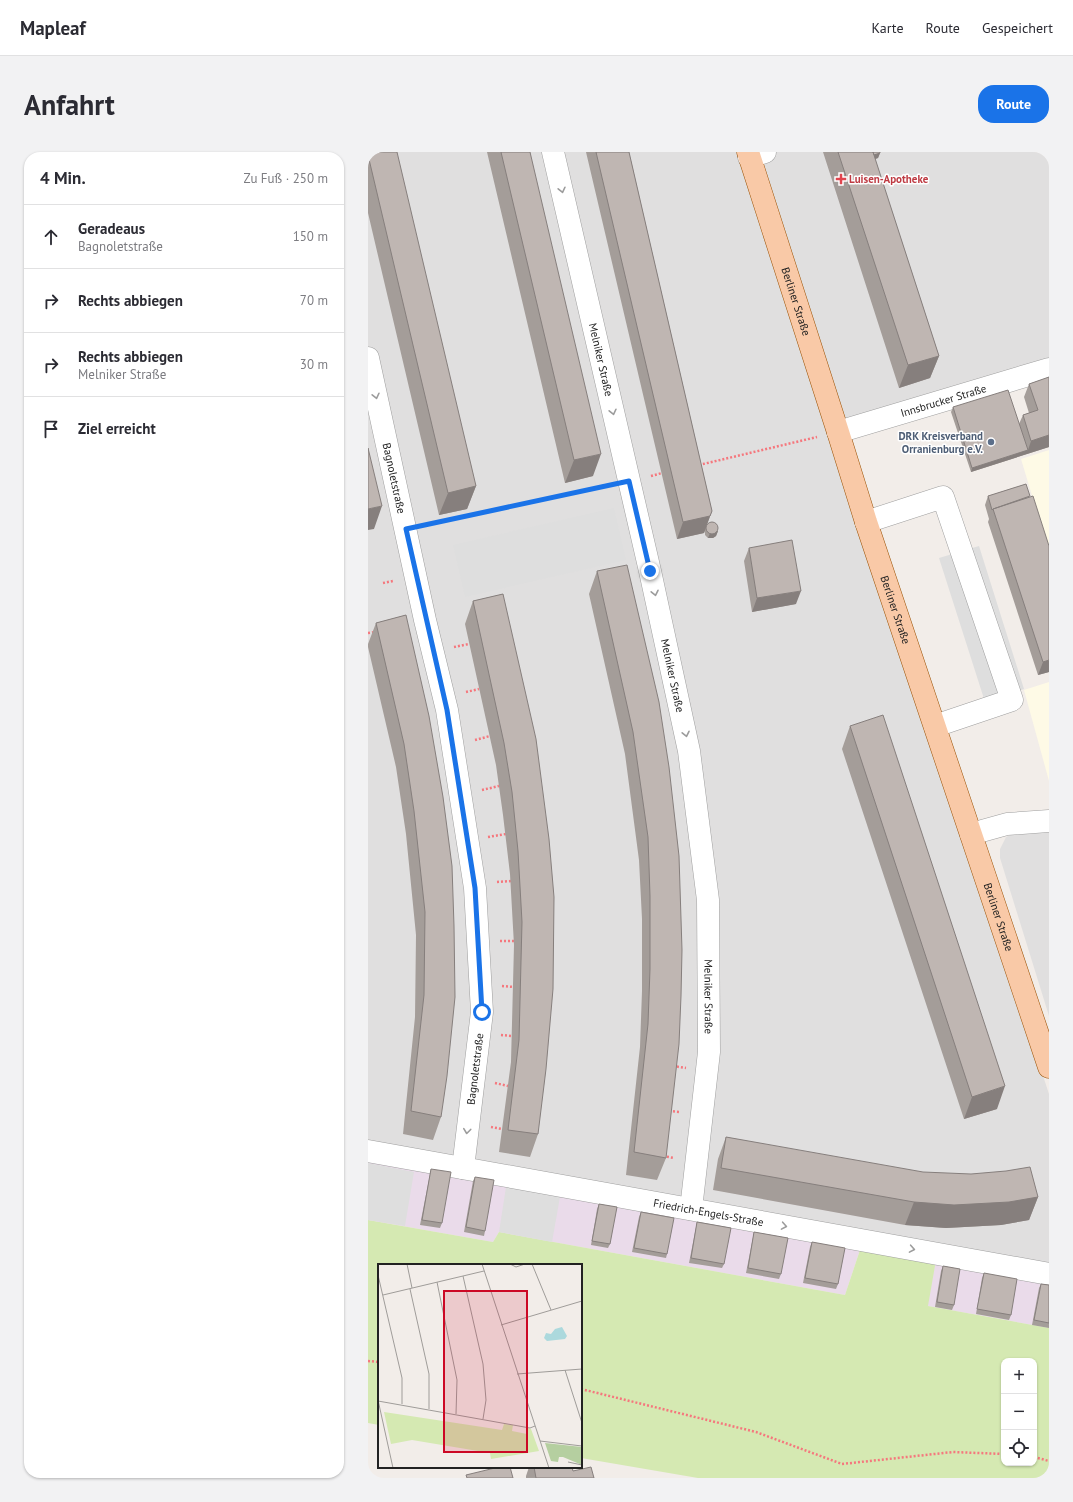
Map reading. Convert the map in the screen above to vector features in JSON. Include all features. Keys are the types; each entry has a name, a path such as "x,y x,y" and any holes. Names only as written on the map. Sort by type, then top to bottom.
{"main road":[{"name":"Berliner Straße","path":"754,154 866,522 1049,1067"}],"street":[{"name":"Melniker Straße","path":"553,152 650,571 689,751 708,900 709,1052 691,1209"},
{"name":"Bagnoletstraße","path":"368,358 447,710 475,888 482,1012 463,1168"},
{"name":"Innsbrucker Straße","path":"838,432 1049,369"},
{"path":"866,522 943,497 1012,700 935,726"},
{"path":"971,834 1007,824 1049,821"},
{"name":"Friedrich-Engels-Straße","path":"368,1150 1049,1274"}],"path":[{"path":"692,466 838,432"},
{"path":"406,529 662,473"},
{"path":"384,583 394,581"},
{"path":"368,634 382,630"},
{"path":"450,648 469,644"},
{"path":"461,693 479,689"},
{"path":"472,741 490,736"},
{"path":"481,790 499,786"},
{"path":"488,837 506,834"},
{"path":"492,882 511,881"},
{"path":"494,941 514,941"},
{"path":"670,1066 692,1068"},
{"path":"489,1082 508,1086"},
{"path":"666,1110 681,1112"},
{"path":"490,1127 502,1129"},
{"path":"660,1155 675,1158"},
{"path":"368,1361 378,1362"},
{"path":"582,1389 756,1432 842,1464 954,1452 1001,1454"},
{"path":"1037,1458 1049,1461"}],"shaded area":[{"path":"368,152 740,152 1049,1094 1049,1267 368,1145"},
{"path":"748,152 1049,152 1049,374 838,432"},
{"path":"1049,450 1049,552 1021,459"},
{"path":"614,508 626,560 465,597 453,545"},
{"path":"979,546 1024,689 985,702 939,558"},
{"path":"1049,682 1049,781 1024,690"},
{"path":"1049,828 1049,1016 1000,858 1000,849 1006,837 1017,832"},
{"path":"368,1157 1049,1280 1049,1328 928,1306 861,1247 845,1295 499,1232 493,1242 368,1220"},
{"path":"368,1163 414,1172 405,1226 368,1220"},
{"path":"506,1187 560,1197 552,1242 499,1232"}],"green space":[{"path":"368,1220 493,1242 499,1232 845,1295 861,1247 936,1260 928,1306 1049,1328 1049,1478 698,1478 582,1458 582,1264 378,1264 378,1425 368,1423"}],"building":[{"path":"368,152 397,152 476,486 448,493"},
{"path":"501,152 530,152 601,454 574,460"},
{"path":"596,152 629,152 712,511 710,516 683,522"},
{"path":"838,152 873,152 939,356 908,365"},
{"path":"873,152 880,152 880,153 874,155"},
{"path":"1049,377 1049,435 1031,441 1023,415 1038,410 1029,384"},
{"name":"DRK Kreisverband Orranienburg e.V.","path":"1008,390 1028,450 972,468 953,407"},
{"path":"368,448 382,506 368,509"},
{"path":"1026,484 1030,496 992,510 988,496"},
{"path":"1033,496 1049,546 1049,660 1043,662 993,509"},
{"path":"710,522 714,522 718,528 714,534 710,534 706,530 706,526"},
{"path":"792,540 801,591 757,598 749,548"},
{"path":"627,565 659,702 669,767 679,856 682,950 679,1044 666,1158 634,1152 648,1024 650,896 648,837 633,732 597,571"},
{"path":"503,594 536,739 549,839 554,897 553,989 546,1069 538,1134 508,1130 519,1040 522,922 518,851 512,792 504,743 473,601"},
{"path":"406,615 429,716 443,797 452,866 455,997 447,1076 441,1117 411,1111 424,995 425,912 414,811 404,744 376,623"},
{"path":"883,715 1005,1086 972,1097 850,726"},
{"path":"726,1137 923,1172 971,1174 1030,1167 1038,1197 1009,1202 954,1205 914,1202 721,1168"},
{"path":"431,1169 451,1172 442,1223 422,1220"},
{"path":"475,1177 494,1180 485,1231 466,1227"},
{"path":"599,1204 617,1207 610,1244 592,1241"},
{"path":"641,1212 674,1218 667,1254 634,1248"},
{"path":"697,1222 731,1228 724,1264 691,1258"},
{"path":"754,1232 788,1238 781,1274 748,1268"},
{"path":"812,1242 845,1248 838,1284 805,1278"},
{"path":"943,1266 960,1269 954,1305 937,1302"},
{"path":"984,1273 1017,1279 1011,1315 977,1309"},
{"path":"1041,1284 1049,1285 1049,1323 1034,1320"},
{"path":"591,1467 594,1478 536,1478 534,1468 572,1468 573,1471"},
{"path":"495,1468 510,1468 513,1478 467,1478 466,1475"}],"place":[{"name":"Luisen-Apotheke","path":"841,179"},
{"name":"DRK Kreisverband Orranienburg e.V.","path":"991,442"}],"route":[{"path":"482,1012 475,888 447,710 406,529 629,481 650,571"}]}
